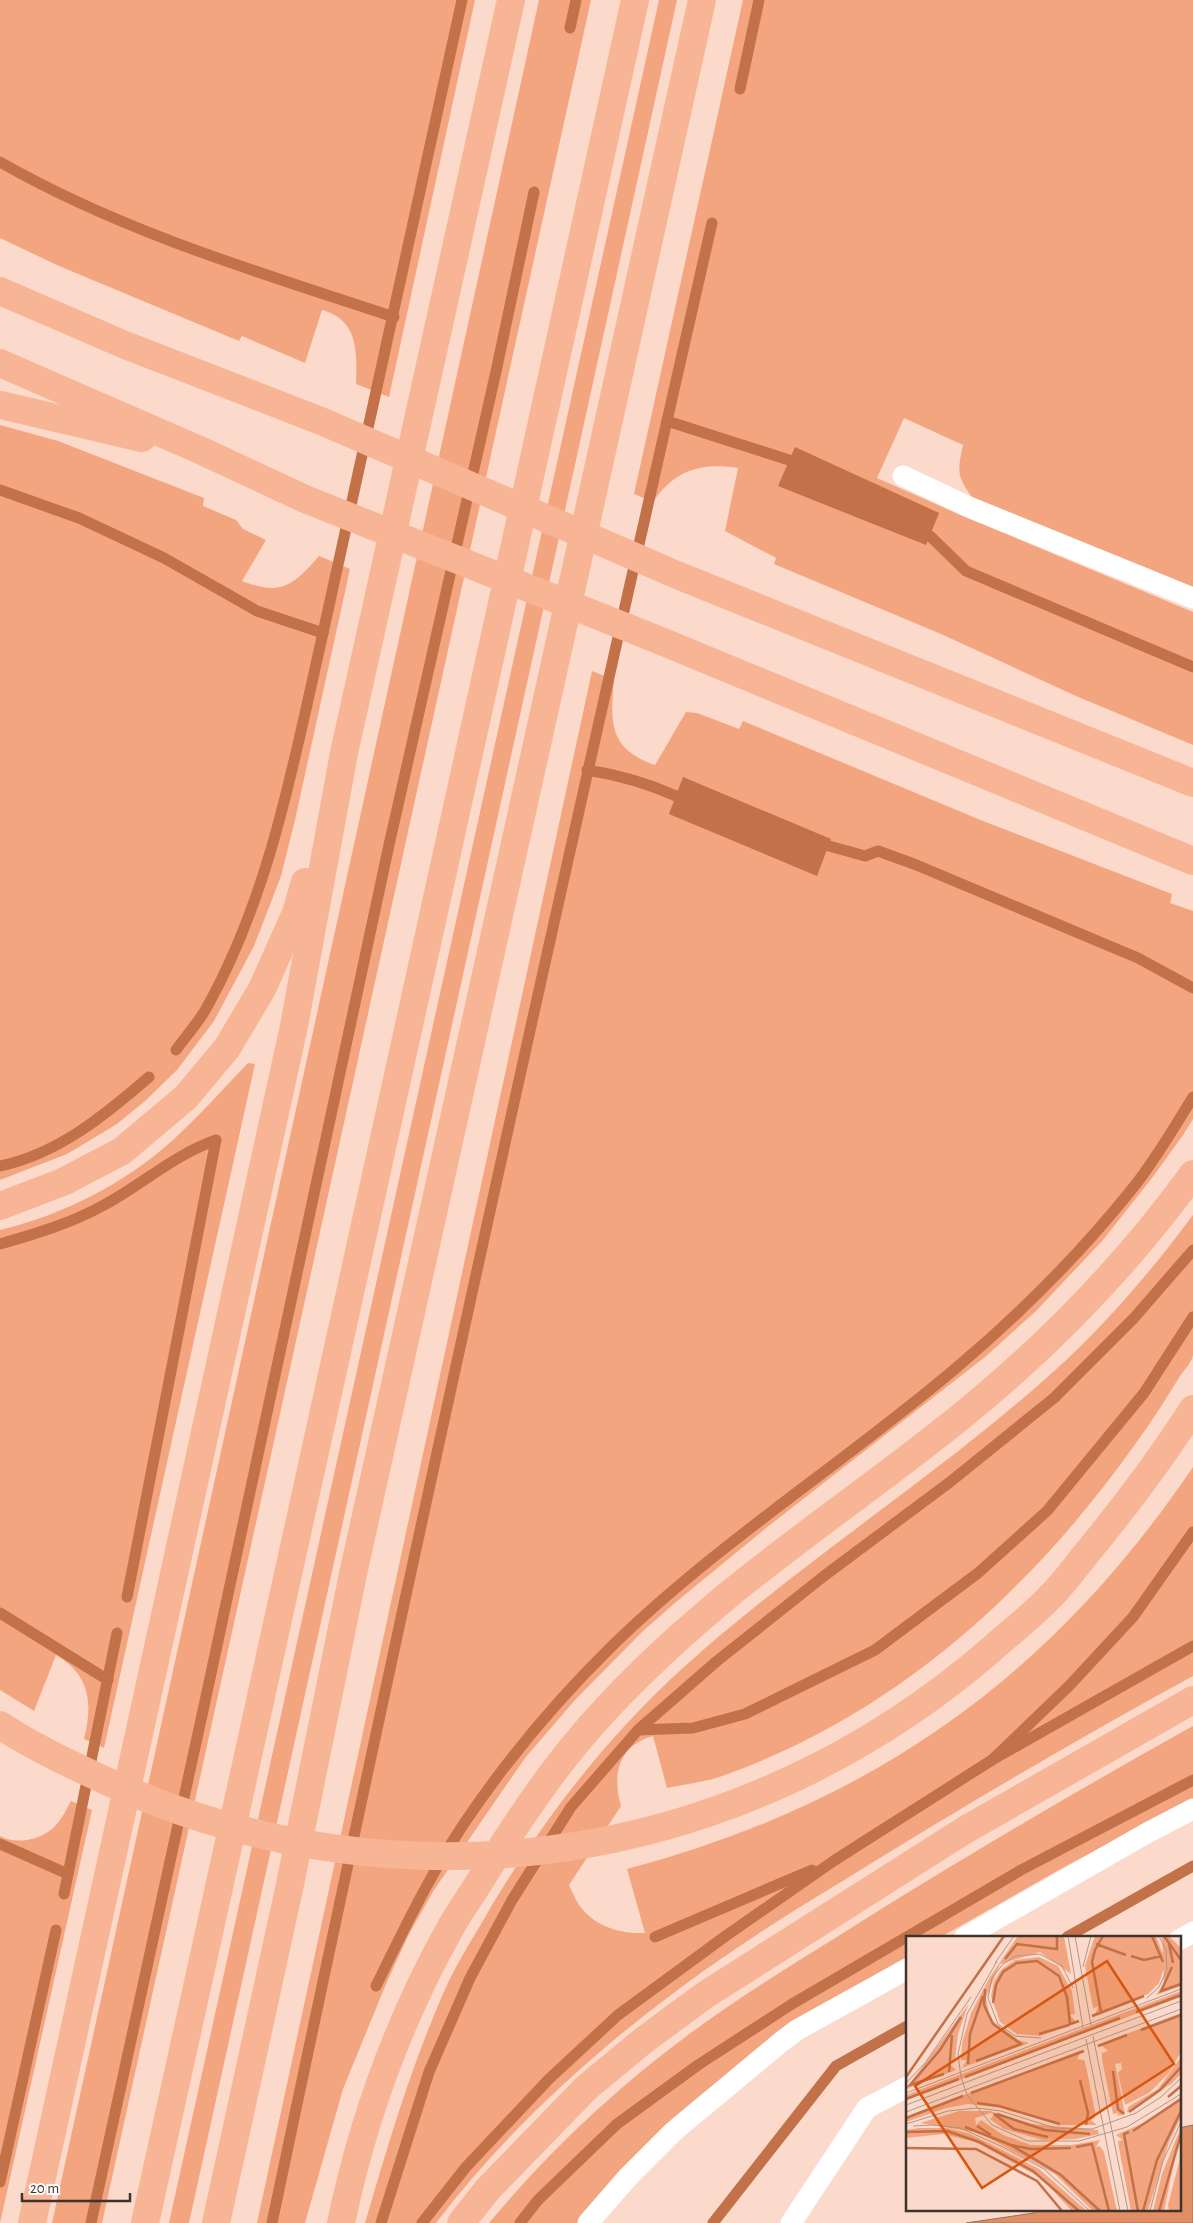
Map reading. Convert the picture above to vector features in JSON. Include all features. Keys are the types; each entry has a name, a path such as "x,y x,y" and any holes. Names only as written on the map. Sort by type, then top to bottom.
{"highway":[{"path":"492,80 502,0"},
{"path":"32,2223 294,1026 341,766 510,0"},
{"path":"146,2223 635,0"},
{"path":"216,2223 289,1889 360,1545 702,0"},
{"path":"0,270 125,345"},
{"path":"0,291 125,345 322,421 678,575 1193,783"},
{"path":"0,363 202,451 305,499 662,641 1193,861"},
{"path":"0,405 202,451"},
{"path":"0,1206 63,1182 122,1151 186,1098 227,1048 262,989 296,913 341,766"},
{"path":"341,2223 352,2170 370,2107 400,2030 419,1988 454,1921 507,1837 574,1746 601,1714 658,1657 725,1598 969,1410 1041,1346 1082,1307 1146,1235 1193,1174"},
{"path":"10,1732 94,1775 174,1810 242,1830 347,1850 449,1857 507,1855 568,1848 674,1825 727,1806 812,1770 864,1742 915,1709 964,1673 1049,1598 1114,1521 1172,1443 1193,1409"},
{"path":"461,2223 488,2189 586,2088 644,2040 705,1995 965,1830 1193,1700"}],"lane":[{"path":"903,476 969,507 1193,598"},
{"path":"966,1936 1193,1809"},
{"path":"1180,1939 1193,1932"},
{"path":"588,2223 628,2177 674,2131 781,2042 798,2030 906,1970"},
{"path":"791,2223 867,2108 906,2088"}],"shaded area":[{"path":"0,0 475,0 389,397 356,384 355,350 349,330 343,321 322,310 305,363 242,336 239,341 59,266 0,238"},
{"path":"539,0 591,0 102,2223 52,2223"},
{"path":"659,0 677,0 189,2223 169,2223"},
{"path":"743,0 1193,0 1193,589 973,499 961,479 959,469 963,445 904,418 877,478 965,517 1193,612 1193,745 1076,696 941,634 774,564 776,558 725,531 738,468 712,466 690,471 670,482 653,502 634,494"},
{"path":"0,425 58,441 204,498 203,506 236,520 243,529 266,540 242,581 267,588 277,588 301,575 319,556 350,569 281,876 254,946 214,1021 177,1070 145,1101 117,1124 67,1154 0,1180"},
{"path":"795,447 939,513 926,545 778,486"},
{"path":"592,671 614,680 613,722 621,742 640,759 655,765 686,712 697,713 739,729 743,721 983,821 1172,894 1170,903 1193,911 1193,1119 1152,1178 1103,1240 1036,1311 985,1357 766,1528 676,1602 643,1631 575,1700 525,1758 434,1890 409,1934 386,1984 343,2089 305,2223 257,2223"},
{"path":"683,777 831,839 817,876 669,814"},
{"path":"248,1063 255,1064 104,1748 84,1739 88,1714 86,1691 76,1672 56,1655 34,1711 0,1690 0,1230 24,1224 70,1206 93,1195 135,1170 184,1130"},
{"path":"1193,1215 1193,1355 1190,1363 1136,1443 1095,1497 1052,1548 1005,1597 956,1641 903,1682 847,1718 787,1749 718,1777 667,1788 653,1736 632,1747 625,1754 618,1772 617,1783 621,1806 569,1885 581,1908 596,1921 619,1931 645,1933 627,1869 716,1842 799,1808 876,1769 949,1722 1016,1669 1079,1609 1138,1542 1193,1467 1193,1676 1072,1744 914,1837 766,1928 690,1981 611,2043 536,2111 467,2184 436,2223 365,2223 408,2083 449,1981 475,1933 524,1854 598,1756 654,1695 726,1630 948,1459 1057,1369 1119,1306"},
{"path":"1193,1726 1193,1799 1064,1867 943,1936 906,1936 906,1958 835,1999 578,2223 489,2223 534,2172 583,2123 634,2077 709,2020 859,1923 1067,1798"},
{"path":"71,1801 92,1810 0,2223 0,1836 20,1841 41,1836 56,1825"}],"building":[{"path":"1193,2125 1193,2223 966,2223 1034,2213 1034,2210 1180,2210 1180,2128"}],"waterway":[{"path":"0,490 79,518 164,558 257,611 323,633 462,0"},
{"path":"570,28 576,0"},
{"path":"740,89 759,0"},
{"path":"0,162 94,210 143,230 243,267 394,317"},
{"path":"91,2223 389,845 497,367 534,192"},
{"path":"272,2223 378,1722 599,723 712,223"},
{"path":"667,421 789,460"},
{"path":"930,536 966,571 1193,667"},
{"path":"176,1050 207,1007 229,963 248,918 278,824 323,633"},
{"path":"587,770 633,780 676,796"},
{"path":"829,846 865,856 878,851 914,864 1138,958 1193,988"},
{"path":"0,1166 21,1160 61,1143 98,1119 149,1077"},
{"path":"376,1986 422,1895 460,1829 523,1744 576,1683 654,1607 739,1537 913,1403 956,1368 1028,1303 1116,1209 1159,1152 1193,1097"},
{"path":"0,1244 53,1228 92,1211 118,1197 185,1154 216,1140 127,1597"},
{"path":"381,2223 429,2072 470,1978 512,1900 571,1807 638,1730 717,1661 824,1576 950,1482 1054,1398 1134,1318 1193,1250"},
{"path":"638,1730 693,1728 745,1714 875,1650 978,1573 1047,1511 1144,1393 1193,1317"},
{"path":"1193,1532 1133,1617 1069,1686 992,1760 1193,1646"},
{"path":"0,1613 108,1680"},
{"path":"64,1894 117,1633"},
{"path":"422,2223 466,2167 549,2079 618,2015 727,1935 835,1860 992,1760"},
{"path":"908,1936 1021,1870 1193,1780"},
{"path":"0,1844 68,1874"},
{"path":"1069,1936 1193,1866"},
{"path":"655,1937 812,1870"},
{"path":"0,2182 56,1930"},
{"path":"520,2223 538,2200 617,2124 698,2065 792,2004 906,1937"},
{"path":"713,2223 836,2066 906,2027"}]}
